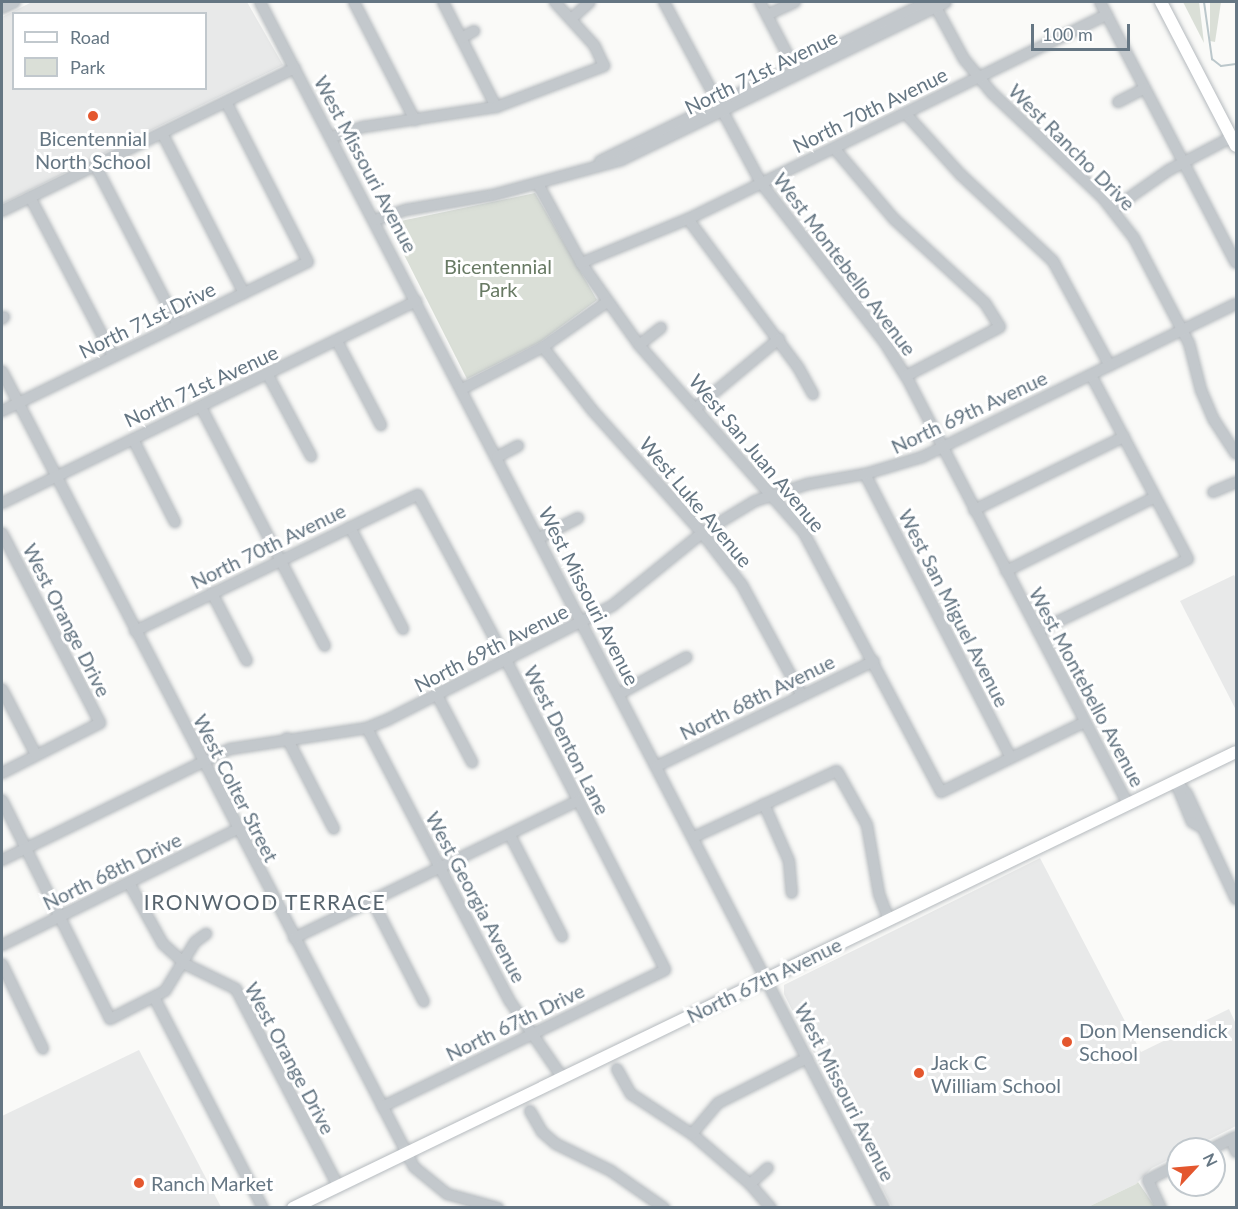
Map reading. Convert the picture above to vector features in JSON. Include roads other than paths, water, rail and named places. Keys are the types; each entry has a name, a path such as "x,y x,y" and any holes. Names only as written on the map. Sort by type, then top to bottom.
{"main road":[{"path":"1161,2 1234,141"},
{"name":"North 67th Avenue","path":"292,1208 1236,752"}],"street":[{"path":"2,8 15,2"},
{"name":"West Missouri Avenue","path":"260,2 332,137 885,1208"},
{"path":"354,2 415,120"},
{"path":"443,2 496,106"},
{"path":"332,137 363,126 496,106 604,66 594,45 555,2"},
{"path":"571,19 590,2"},
{"name":"West Montebello Avenue","path":"664,2 761,183 885,343 906,376 1128,805"},
{"path":"760,2 796,70"},
{"path":"766,15 795,2"},
{"path":"1100,2 1236,263"},
{"name":"North 71st Avenue","path":"375,220 405,210 538,184 589,167 621,160 719,108 936,3"},
{"name":"West Rancho Drive","path":"936,3 978,77 1018,122 1113,209 1134,238 1183,329 1207,405 1236,454"},
{"name":"North 70th Avenue","path":"581,263 688,219 1107,15"},
{"path":"462,38 474,32"},
{"path":"2,211 295,68"},
{"path":"1118,102 1145,88"},
{"name":"North 71st Drive","path":"2,411 308,262 226,102"},
{"path":"906,114 960,174 1053,261 1110,366"},
{"path":"162,133 244,293"},
{"path":"1113,209 1184,162 1234,141"},
{"path":"834,148 894,219 985,303 1000,327 906,376"},
{"path":"95,165 178,325"},
{"name":"West San Juan Avenue","path":"538,184 581,263 639,345 697,407 772,494 821,559 941,792 1011,758"},
{"path":"30,197 113,356"},
{"path":"688,219 779,339 813,394"},
{"name":"North 71st Avenue","path":"2,503 416,301"},
{"path":"462,389 543,347 607,302"},
{"name":"North 69th Avenue","path":"2,861 203,761 245,744 367,728 582,622 627,597 702,533 730,513 772,494 900,466 942,448 1236,304"},
{"path":"639,345 661,328"},
{"path":"697,407 779,339"},
{"path":"338,341 381,425"},
{"name":"West Luke Avenue","path":"543,347 593,411 702,533 753,602 801,694"},
{"name":"West Colter Street","path":"2,371 55,478 406,1153 420,1175 436,1188 455,1197 498,1208"},
{"path":"268,375 311,456"},
{"path":"1038,631 1188,559 1091,375"},
{"path":"201,406 325,646"},
{"path":"974,510 1124,437"},
{"path":"133,439 175,522"},
{"path":"497,457 518,446"},
{"name":"West San Miguel Avenue","path":"865,474 1011,758"},
{"path":"1214,492 1236,482"},
{"name":"North 70th Avenue","path":"135,631 280,559 418,495"},
{"name":"West Denton Lane","path":"418,495 506,660 665,970"},
{"path":"1006,571 1155,497"},
{"path":"539,538 578,518"},
{"path":"350,527 403,628"},
{"name":"West Orange Drive","path":"2,533 100,723 36,755"},
{"path":"212,593 247,662"},
{"path":"620,694 687,657"},
{"name":"North 68th Avenue","path":"657,766 801,694 874,661"},
{"path":"2,689 36,755 2,773"},
{"path":"437,695 472,762"},
{"path":"1011,758 1085,722"},
{"name":"West Georgia Avenue","path":"367,728 509,1000 562,1077"},
{"path":"287,738 334,830"},
{"path":"694,837 837,771 867,825 879,894 889,920"},
{"name":"West Montebello Avenue","path":"1176,782 1187,794 1199,826 1236,899"},
{"path":"2,800 110,1019 155,999 185,964 195,942 206,934"},
{"path":"294,938 578,801"},
{"path":"764,804 789,861 792,893"},
{"name":"North 68th Drive","path":"2,945 238,829"},
{"path":"510,835 562,936"},
{"name":"West Orange Drive","path":"129,883 163,944 185,964 236,989 338,1186"},
{"path":"372,900 424,1002"},
{"path":"2,964 43,1049"},
{"name":"North 67th Drive","path":"382,1107 665,970"},
{"path":"155,999 263,1208"},
{"path":"692,1134 718,1103 807,1058"},
{"path":"617,1069 632,1094 692,1134 750,1184 771,1208"},
{"path":"530,1111 542,1132 556,1144 611,1171 664,1208"},
{"path":"1234,1138 1236,1152"},
{"path":"750,1184 768,1168"},
{"path":"1161,1208 1148,1180 1166,1171"}],"waterway":[{"path":"1204,2 1212,59 1221,66 1236,64"}],"place":[{"name":"Bicentennial North School","path":"93,116"},
{"name":"Don Mensendick School","path":"1067,1042"},
{"name":"Jack C William School","path":"919,1073"},
{"name":"Ranch Market","path":"139,1183"}],"district":[{"name":"IRONWOOD TERRACE","path":"265,902"}],"park label":[{"name":"Bicentennial Park","path":"498,278"}]}
